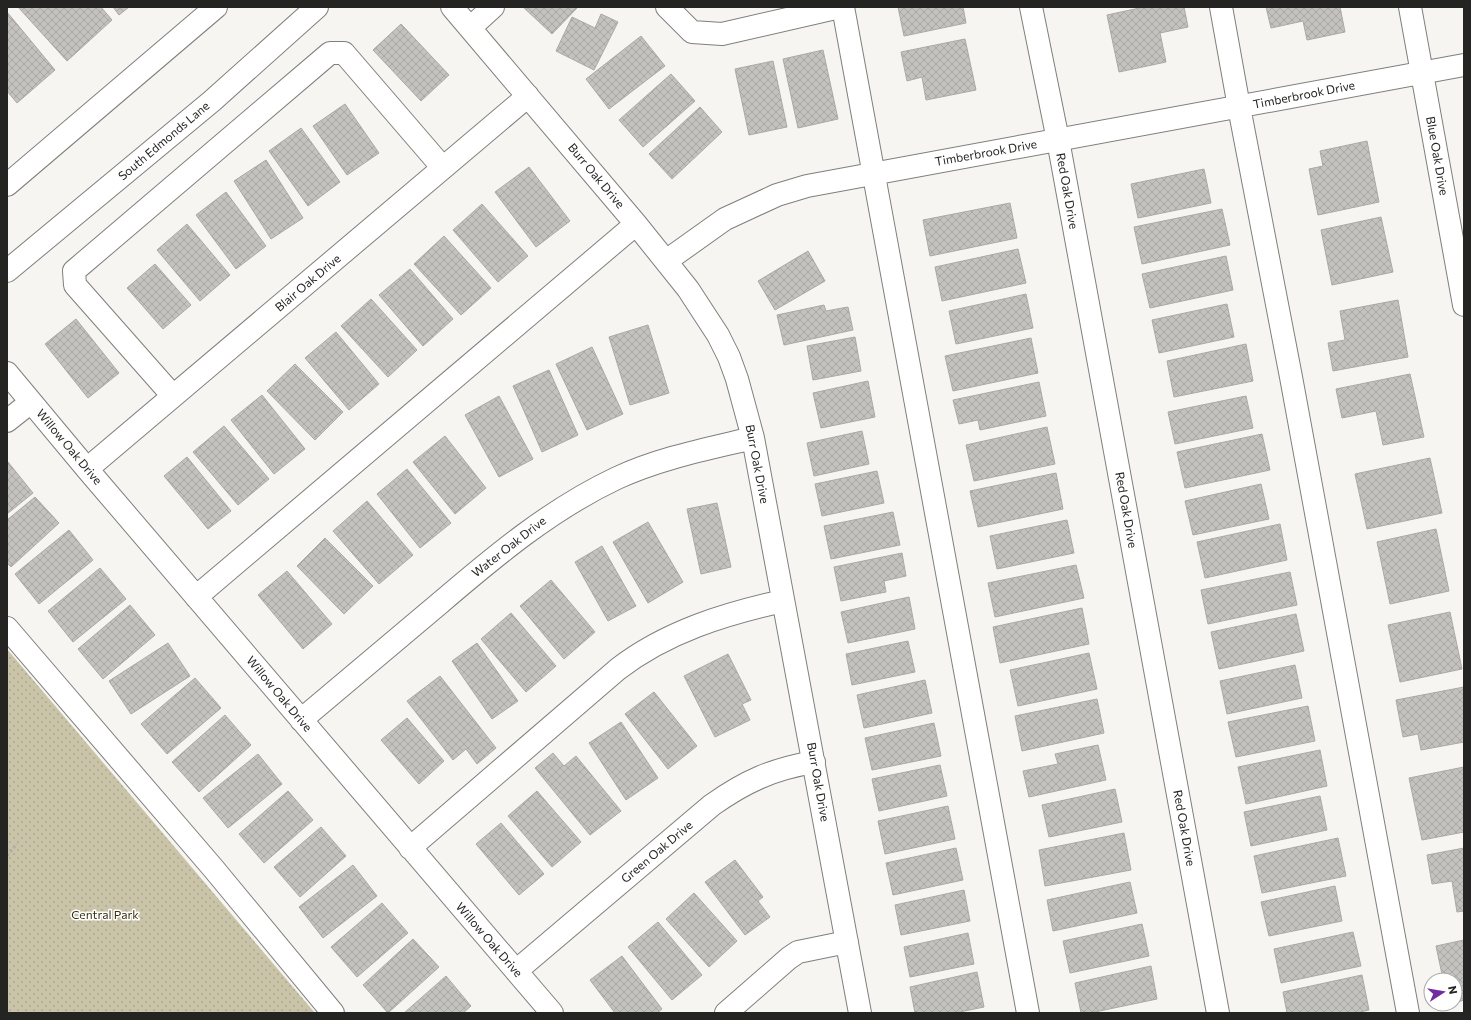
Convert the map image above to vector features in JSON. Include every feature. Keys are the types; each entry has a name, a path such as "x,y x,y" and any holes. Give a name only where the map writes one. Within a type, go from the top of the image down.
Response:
{"street":[{"path":"7,185 216,7"},
{"name":"South Edmonds Lane","path":"7,271 212,101 317,7"},
{"name":"Burr Oak Drive","path":"452,7 666,261 704,312 718,335 738,379 753,438 860,1013"},
{"path":"470,28 493,7"},
{"path":"667,7 692,32 722,34 840,7"},
{"path":"843,7 1028,1013"},
{"name":"Red Oak Drive","path":"1031,7 1058,140 1218,1013"},
{"path":"1221,7 1291,377 1408,1013"},
{"name":"Blue Oak Drive","path":"1410,7 1464,305"},
{"path":"173,396 75,285 74,271 330,53 344,53 443,168"},
{"name":"Timberbrook Drive","path":"666,261 725,220 777,195 807,186 1464,65"},
{"name":"Blair Oak Drive","path":"87,469 528,96"},
{"path":"196,596 636,224"},
{"name":"Willow Oak Drive","path":"7,373 87,469 552,1013"},
{"path":"7,421 31,402"},
{"name":"Water Oak Drive","path":"301,720 490,560 568,504 617,478 646,466 675,457 753,438"},
{"path":"410,848 618,669 636,656 673,636 719,618 748,609 783,601"},
{"path":"7,628 218,874 333,1013"},
{"name":"Green Oak Drive","path":"516,970 718,800 745,784 765,775 789,766 814,762"},
{"path":"726,1013 789,958 798,952 847,942"}],"path":[{"path":"7,856 17,844"}],"green space":[{"name":"Central Park","path":"7,649 315,1013 7,1013"}],"building":[{"path":"18,7 101,7 112,20 67,61"},
{"path":"113,7 129,7 119,15"},
{"path":"523,7 578,7 552,34"},
{"path":"898,7 963,7 966,23 904,36"},
{"path":"1144,7 1184,7 1188,27 1160,33 1166,62 1119,72 1107,15"},
{"path":"1266,7 1340,7 1345,32 1307,40 1303,21 1271,28"},
{"path":"7,12 55,70 17,103 7,91"},
{"path":"601,14 618,22 594,70 556,51 572,17 595,28"},
{"path":"401,24 449,75 421,101 373,50"},
{"path":"641,36 665,66 609,109 586,79"},
{"path":"965,39 976,90 926,100 922,77 907,81 901,52"},
{"path":"823,50 838,119 798,128 783,59"},
{"path":"773,61 787,127 749,135 735,69"},
{"path":"671,74 695,101 643,147 619,120"},
{"path":"345,104 379,153 347,175 313,126"},
{"path":"700,107 722,132 672,179 649,154"},
{"path":"301,128 340,182 308,206 269,151"},
{"path":"1367,141 1379,202 1318,215 1309,169 1323,166 1320,151"},
{"path":"266,160 303,218 271,239 234,181"},
{"path":"529,167 570,221 536,247 495,192"},
{"path":"1204,169 1211,203 1138,218 1131,184"},
{"path":"226,192 266,246 236,269 196,215"},
{"path":"1010,203 1017,238 930,256 923,220"},
{"path":"482,204 528,256 498,282 453,230"},
{"path":"1222,209 1230,245 1142,264 1134,227"},
{"path":"1381,217 1393,272 1332,285 1321,230"},
{"path":"187,224 230,275 200,301 157,250"},
{"path":"444,236 491,288 461,315 414,264"},
{"path":"1018,249 1026,283 942,301 935,267"},
{"path":"808,251 825,281 775,310 758,281"},
{"path":"1226,256 1233,290 1150,308 1142,274"},
{"path":"155,264 191,305 163,329 127,288"},
{"path":"410,269 453,319 423,346 379,295"},
{"path":"1026,294 1033,328 956,344 949,311"},
{"path":"371,299 417,350 388,377 341,326"},
{"path":"1398,300 1408,357 1333,371 1328,343 1345,340 1340,311"},
{"path":"1227,304 1234,337 1159,353 1152,320"},
{"path":"824,305 826,311 848,307 853,330 784,345 777,315"},
{"path":"76,319 119,373 88,398 45,344"},
{"path":"648,325 669,393 630,405 609,337"},
{"path":"336,332 379,384 349,410 305,358"},
{"path":"855,337 861,371 813,380 807,346"},
{"path":"1031,338 1038,373 953,391 945,356"},
{"path":"1246,344 1253,381 1174,397 1167,361"},
{"path":"592,347 623,414 587,430 556,364"},
{"path":"295,364 343,412 315,440 267,391"},
{"path":"549,370 578,435 542,452 513,386"},
{"path":"1410,374 1424,437 1383,445 1376,411 1342,418 1336,389"},
{"path":"868,381 875,417 821,428 813,393"},
{"path":"1039,382 1046,416 980,430 978,420 959,424 953,400"},
{"path":"262,395 305,449 274,474 231,420"},
{"path":"499,396 533,459 499,477 465,415"},
{"path":"1246,396 1253,428 1175,444 1168,412"},
{"path":"224,426 269,479 238,505 193,452"},
{"path":"1047,427 1055,464 974,481 966,445"},
{"path":"862,431 869,464 814,476 807,443"},
{"path":"1262,434 1270,470 1185,488 1177,452"},
{"path":"445,436 486,488 455,514 413,462"},
{"path":"187,457 231,511 208,529 164,476"},
{"path":"1430,458 1442,513 1367,529 1355,474"},
{"path":"8,462 33,493 7,514 7,463"},
{"path":"407,469 451,523 420,548 377,494"},
{"path":"877,471 884,503 822,516 815,484"},
{"path":"1056,473 1063,509 978,527 970,491"},
{"path":"1261,484 1269,519 1193,535 1185,501"},
{"path":"35,497 59,523 11,567 7,563 7,520"},
{"path":"367,501 413,555 379,584 333,531"},
{"path":"717,503 731,567 701,574 687,509"},
{"path":"893,512 900,545 831,559 824,526"},
{"path":"1067,520 1074,553 997,569 990,536"},
{"path":"648,522 683,582 648,603 613,542"},
{"path":"1280,524 1287,560 1205,578 1197,542"},
{"path":"1436,529 1449,591 1390,604 1377,542"},
{"path":"69,530 93,560 39,604 15,574"},
{"path":"325,538 373,586 344,614 297,566"},
{"path":"602,546 636,606 608,621 575,562"},
{"path":"902,553 906,576 884,581 886,592 841,601 834,567"},
{"path":"1076,565 1084,598 995,617 988,583"},
{"path":"100,568 126,599 73,642 48,611"},
{"path":"287,571 332,624 303,649 258,595"},
{"path":"1290,572 1297,605 1208,624 1201,590"},
{"path":"551,580 595,632 564,659 520,606"},
{"path":"909,597 915,629 848,643 841,612"},
{"path":"130,605 155,635 103,679 78,649"},
{"path":"1082,608 1089,644 1000,663 993,627"},
{"path":"1450,612 1462,669 1400,682 1388,625"},
{"path":"511,613 556,666 526,692 481,639"},
{"path":"1296,614 1304,651 1219,669 1211,632"},
{"path":"908,641 915,672 852,685 846,654"},
{"path":"168,643 190,676 131,714 109,681"},
{"path":"477,643 518,701 492,719 452,661"},
{"path":"1089,653 1097,689 1018,706 1010,670"},
{"path":"728,654 751,700 742,704 750,720 715,737 684,676"},
{"path":"1295,665 1302,698 1227,714 1220,681"},
{"path":"440,676 496,748 477,764 466,749 453,760 407,701"},
{"path":"195,678 221,708 167,754 141,724"},
{"path":"925,680 932,713 864,728 857,695"},
{"path":"1464,687 1464,742 1421,750 1418,734 1403,737 1396,700"},
{"path":"654,692 697,746 668,769 625,714"},
{"path":"1097,699 1104,733 1022,751 1015,716"},
{"path":"1308,706 1315,741 1236,757 1228,722"},
{"path":"225,715 251,745 199,792 172,762"},
{"path":"407,718 444,761 419,784 381,740"},
{"path":"621,722 658,778 626,800 589,743"},
{"path":"934,723 941,756 872,770 865,738"},
{"path":"1098,745 1106,780 1029,797 1023,771 1058,764 1055,754"},
{"path":"1320,750 1327,786 1246,804 1238,767"},
{"path":"553,753 564,766 576,756 621,811 590,835 535,768"},
{"path":"258,754 282,784 228,828 203,798"},
{"path":"940,765 947,796 879,811 872,779"},
{"path":"1464,767 1464,832 1422,840 1409,778"},
{"path":"1115,789 1122,822 1049,837 1042,805"},
{"path":"288,791 313,820 264,863 239,834"},
{"path":"537,791 581,842 552,867 508,816"},
{"path":"1320,796 1327,830 1251,846 1244,812"},
{"path":"948,806 955,839 885,854 878,821"},
{"path":"501,823 544,874 519,895 476,844"},
{"path":"321,827 346,856 300,897 274,867"},
{"path":"1124,833 1131,870 1045,886 1039,850"},
{"path":"1338,838 1346,876 1262,893 1254,856"},
{"path":"956,848 963,880 893,895 886,863"},
{"path":"1464,848 1464,911 1457,912 1452,881 1432,884 1427,855"},
{"path":"735,860 763,897 758,901 770,917 745,935 705,882"},
{"path":"353,865 377,896 323,938 299,907"},
{"path":"1130,882 1137,913 1053,931 1047,900"},
{"path":"1335,886 1342,921 1269,936 1261,902"},
{"path":"964,890 970,921 901,935 895,905"},
{"path":"694,893 737,941 709,967 666,919"},
{"path":"382,903 408,933 357,977 331,947"},
{"path":"658,922 702,975 672,1000 628,947"},
{"path":"1142,924 1149,956 1070,973 1063,941"},
{"path":"1353,932 1361,966 1281,983 1274,949"},
{"path":"968,933 974,964 910,977 904,947"},
{"path":"413,939 439,967 388,1013 363,985"},
{"path":"1464,940 1464,1000 1463,972 1442,972 1436,946"},
{"path":"622,956 662,1009 657,1013 615,1013 590,980"},
{"path":"1151,966 1157,999 1090,1013 1081,1013 1075,983"},
{"path":"977,972 984,1007 955,1013 915,1013 910,987"},
{"path":"1362,975 1369,1010 1356,1013 1287,1013 1283,992"},
{"path":"446,976 471,1006 463,1013 404,1013"}]}
